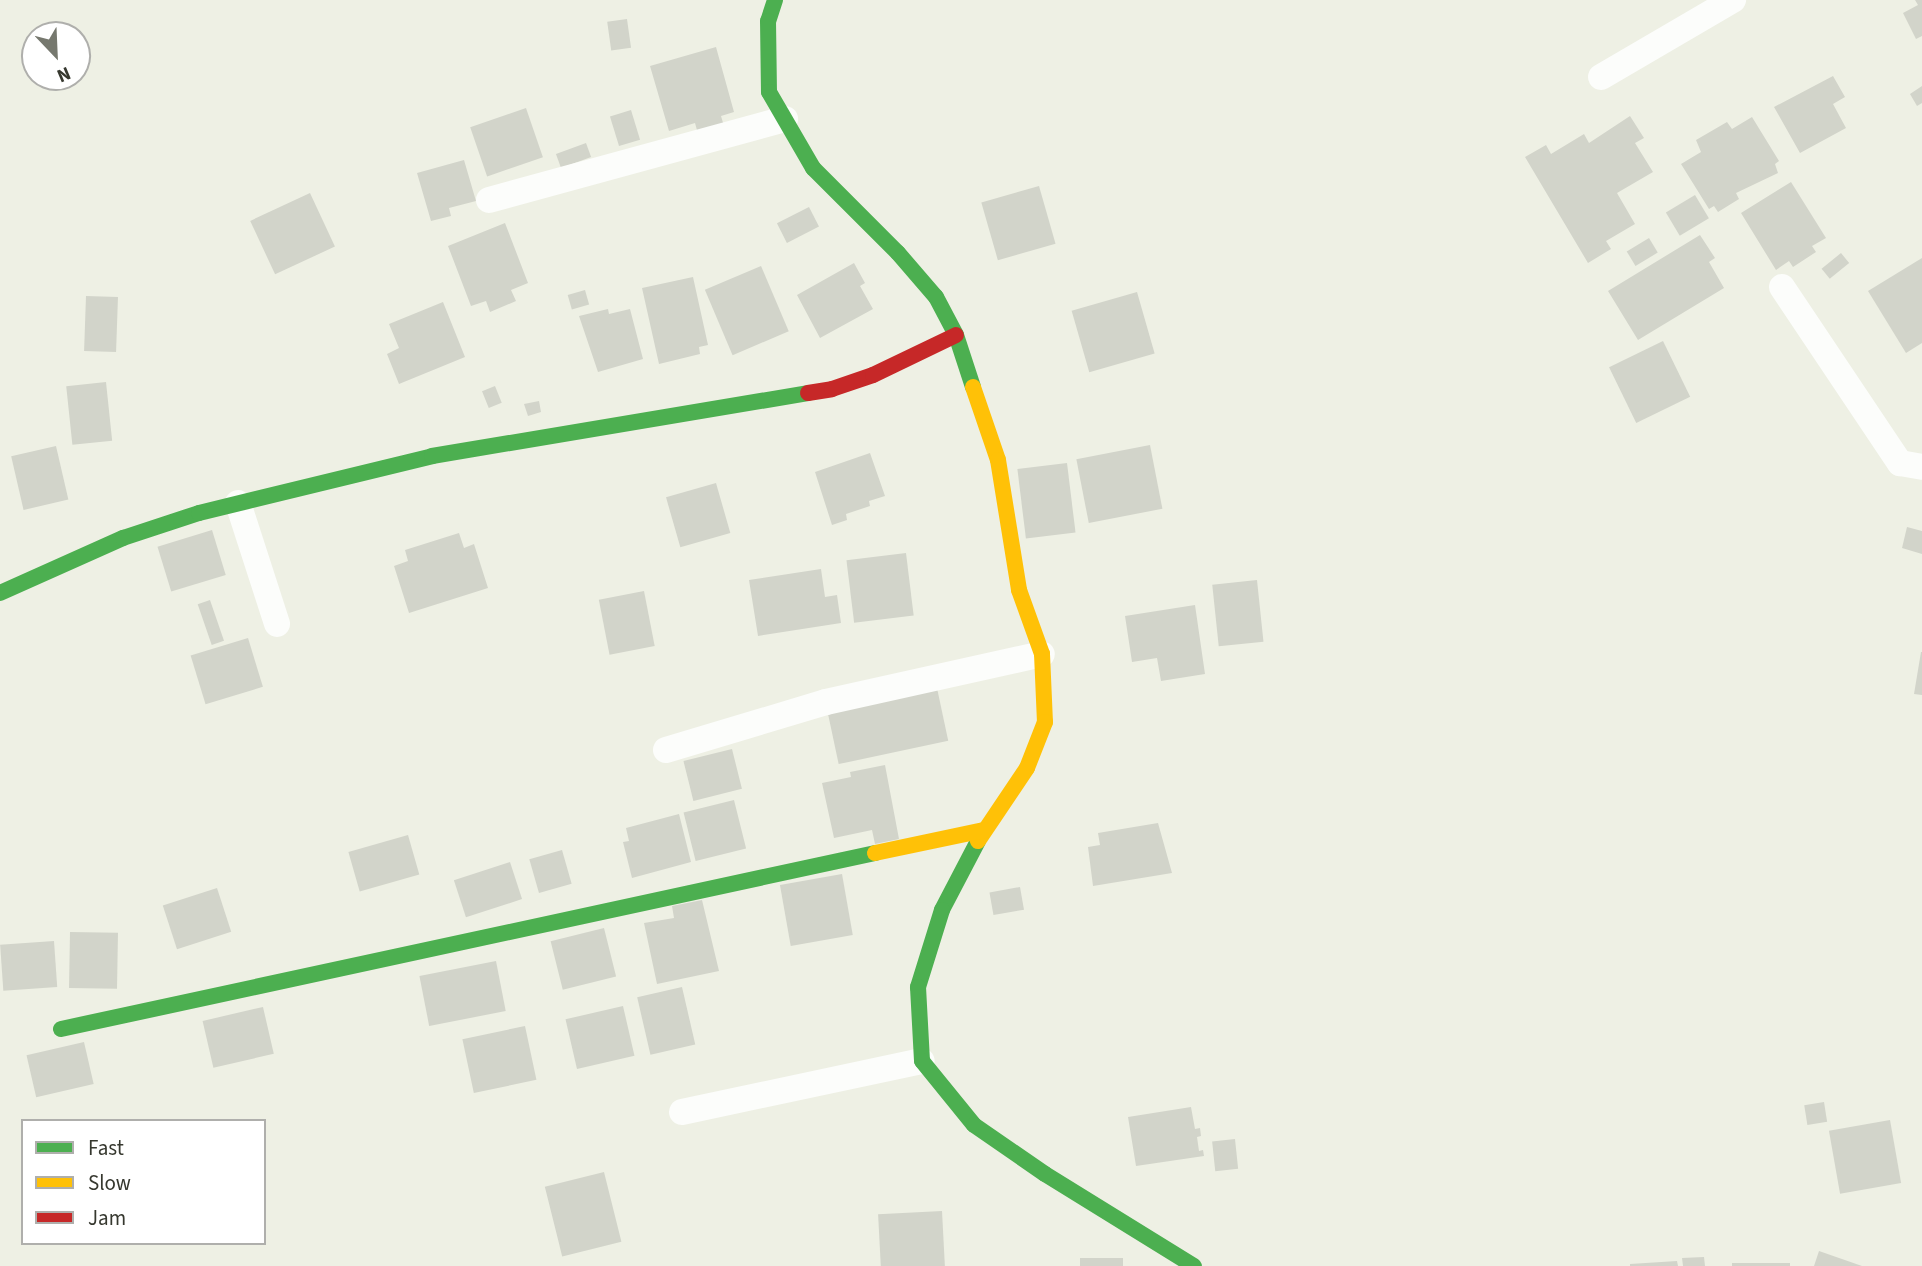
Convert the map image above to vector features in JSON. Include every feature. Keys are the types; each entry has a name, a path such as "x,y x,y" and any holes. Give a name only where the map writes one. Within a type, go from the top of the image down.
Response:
{"street":[{"path":"775,0 768,21 769,92 813,168 936,297 956,335 998,460 1020,590 1042,654 1045,722 1027,768 984,830 942,909 918,987 922,1061 974,1125 1045,1174 1194,1266"},
{"path":"1601,77 1733,0"},
{"path":"489,200 785,119"},
{"path":"1782,287 1900,463 1922,467"},
{"path":"0,593 123,538 239,503 432,456 832,389 873,375 956,335"},
{"path":"239,503 277,624"},
{"path":"666,750 825,702 1042,654"},
{"path":"61,1030 984,830"},
{"path":"682,1112 922,1061"}],"building":[{"path":"1915,0 1922,0 1922,36 1916,39 1903,13 1918,5"},
{"path":"627,19 631,48 611,51 607,22"},
{"path":"716,47 734,112 721,116 724,126 698,134 695,123 669,131 650,66"},
{"path":"1833,76 1845,97 1833,104 1846,128 1800,153 1774,107"},
{"path":"1922,86 1922,103 1917,106 1910,94"},
{"path":"526,108 543,157 487,176 470,127"},
{"path":"631,110 640,140 619,146 610,116"},
{"path":"1630,116 1644,138 1635,143 1653,172 1617,193 1635,224 1606,241 1611,249 1588,263 1525,157 1546,145 1551,154 1584,134 1589,143"},
{"path":"1752,117 1779,161 1775,164 1778,173 1736,193 1739,199 1718,212 1714,206 1709,209 1681,164 1701,152 1696,140 1727,122 1732,129"},
{"path":"586,143 591,157 561,168 556,154"},
{"path":"464,160 476,201 449,208 451,216 431,221 417,173"},
{"path":"1791,182 1826,238 1812,246 1816,252 1793,267 1789,261 1776,270 1741,213"},
{"path":"1039,186 1056,244 998,260 981,203"},
{"path":"310,193 335,246 275,274 250,221"},
{"path":"1695,195 1709,218 1680,236 1666,213"},
{"path":"809,207 819,227 787,243 777,223"},
{"path":"505,223 528,283 511,290 516,301 490,312 486,301 471,306 448,246"},
{"path":"1700,235 1715,258 1709,262 1724,288 1638,340 1608,291"},
{"path":"1649,238 1658,253 1635,266 1627,251"},
{"path":"1841,253 1849,263 1830,279 1822,269"},
{"path":"1922,258 1922,343 1906,353 1868,291"},
{"path":"854,263 865,283 860,286 873,309 820,338 797,295"},
{"path":"761,266 789,331 733,355 705,290"},
{"path":"693,277 708,345 699,347 700,354 659,364 642,288"},
{"path":"585,290 589,304 572,309 568,295"},
{"path":"1137,292 1155,354 1089,372 1072,311"},
{"path":"86,296 118,297 116,352 84,351"},
{"path":"443,302 465,357 399,384 387,354 399,348 389,324"},
{"path":"608,309 609,314 630,309 643,359 598,372 579,316"},
{"path":"1663,341 1690,397 1636,423 1609,367"},
{"path":"106,382 112,441 72,445 66,386"},
{"path":"495,386 502,403 489,408 482,391"},
{"path":"539,401 541,412 528,416 524,404"},
{"path":"1150,445 1162,509 1089,523 1076,459"},
{"path":"56,446 68,500 24,510 11,456"},
{"path":"870,453 885,496 869,501 870,506 846,514 847,520 832,525 815,472"},
{"path":"1067,463 1076,532 1026,539 1017,469"},
{"path":"716,483 730,533 680,547 666,497"},
{"path":"1907,527 1922,531 1922,554 1902,548"},
{"path":"212,530 226,575 171,592 157,547"},
{"path":"459,533 464,548 474,544 488,588 409,613 394,566 408,561 405,550"},
{"path":"906,553 914,616 854,623 846,560"},
{"path":"821,569 825,597 837,595 841,623 758,636 749,580"},
{"path":"1257,580 1263,642 1219,646 1212,585"},
{"path":"644,591 655,646 610,655 599,600"},
{"path":"210,600 224,641 212,645 198,604"},
{"path":"1195,605 1205,674 1161,681 1157,658 1132,662 1125,616"},
{"path":"248,638 263,687 206,704 191,656"},
{"path":"1922,652 1922,695 1914,694"},
{"path":"937,688 948,741 839,764 827,711"},
{"path":"732,749 742,789 693,801 683,761"},
{"path":"885,765 899,839 875,844 872,830 834,838 822,783 851,777 850,772"},
{"path":"734,800 746,849 696,861 684,813"},
{"path":"679,814 691,862 632,878 623,842 629,841 626,828"},
{"path":"1158,823 1172,873 1093,886 1088,847 1100,845 1098,833"},
{"path":"408,835 419,874 360,892 348,852"},
{"path":"562,850 572,884 539,893 529,859"},
{"path":"510,862 522,899 466,917 454,880"},
{"path":"842,874 853,935 791,946 780,885"},
{"path":"1020,887 1024,910 993,915 989,892"},
{"path":"217,888 231,932 177,949 163,906"},
{"path":"702,900 719,971 657,984 644,923 674,918 672,906"},
{"path":"604,928 616,977 563,990 551,941"},
{"path":"70,932 118,933 117,989 69,988"},
{"path":"54,941 57,987 3,991 0,945"},
{"path":"496,961 506,1011 429,1026 419,976"},
{"path":"682,987 695,1044 650,1055 637,997"},
{"path":"623,1006 634,1056 577,1069 566,1019"},
{"path":"263,1007 274,1054 213,1068 203,1021"},
{"path":"525,1026 536,1080 474,1093 462,1039"},
{"path":"84,1042 94,1084 36,1097 27,1055"},
{"path":"1824,1102 1827,1122 1807,1125 1804,1105"},
{"path":"1191,1107 1195,1129 1200,1128 1201,1136 1197,1137 1199,1151 1203,1150 1204,1156 1136,1166 1128,1117"},
{"path":"1890,1120 1901,1183 1840,1194 1829,1131"},
{"path":"1235,1139 1238,1169 1215,1171 1212,1141"},
{"path":"604,1172 621,1242 562,1257 545,1187"},
{"path":"942,1211 945,1266 881,1266 878,1214"},
{"path":"1819,1251 1862,1266 1814,1266"},
{"path":"1704,1257 1705,1266 1683,1266 1682,1258"},
{"path":"1080,1258 1123,1258 1123,1266 1080,1266"},
{"path":"1677,1261 1678,1266 1630,1266 1630,1264"},
{"path":"1732,1263 1790,1263 1790,1266 1732,1266"}],"traffic: fast":[{"path":"775,0 768,21 769,92 813,168 898,253 936,297 956,335 973,387"},
{"path":"0,593 123,538 199,513 432,456 808,393"},
{"path":"978,841 942,910 918,987 922,1061 974,1125 1045,1174 1194,1266"},
{"path":"61,1029 875,853"}],"traffic: slow":[{"path":"973,387 998,460 1019,590 1042,654 1045,722 1027,768 978,841"},
{"path":"875,853 984,830"}],"traffic: jam":[{"path":"808,393 832,389 873,375 956,335"}]}
